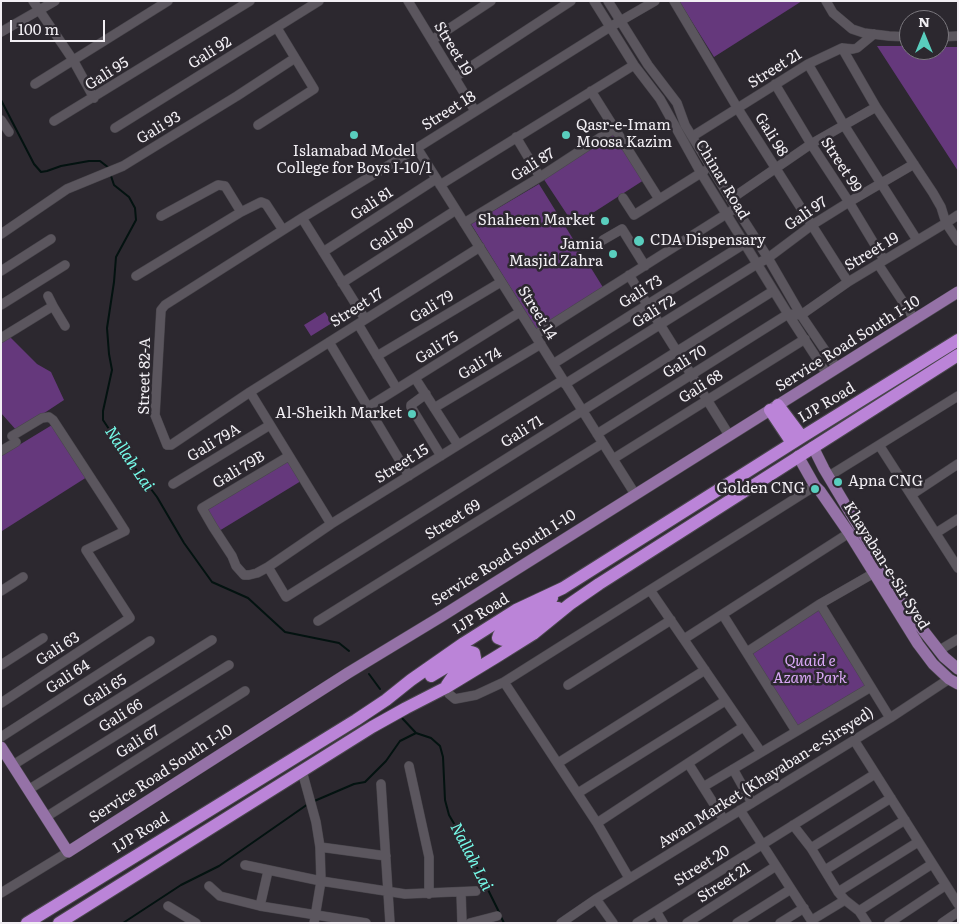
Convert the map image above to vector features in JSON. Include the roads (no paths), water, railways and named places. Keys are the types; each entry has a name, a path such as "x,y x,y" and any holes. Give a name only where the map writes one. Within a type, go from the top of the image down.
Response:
{"highway":[{"name":"IJP Road","path":"27,923 356,720 392,696 411,680 516,610 563,588 958,340"},
{"name":"IJP Road","path":"59,923 372,727 445,688 532,634 599,584 958,355"},
{"path":"774,407 797,440"},
{"path":"563,588 549,602 500,634 498,638 503,640 552,609 570,604"},
{"path":"411,680 430,677 471,652 474,653 475,658 458,669 445,688"}],"main road":[{"name":"Service Road South I-10","path":"68,852 348,673 958,292"},
{"name":"Khayaban-e-Sir Syed","path":"813,447 828,476 912,616 938,651 958,669"},
{"name":"Khayaban-e-Sir Syed","path":"798,456 815,485 849,532 918,644 933,664 954,682"},
{"path":"815,485 828,476"},
{"path":"815,485 828,476"},
{"path":"1,747 68,852"}],"street":[{"path":"33,1 72,60 94,98"},
{"path":"1,32 55,1"},
{"path":"35,84 168,1"},
{"name":"Gali 95","path":"54,121 250,1"},
{"name":"Gali 92","path":"115,128 319,1"},
{"name":"Street 19","path":"408,1 475,111"},
{"path":"432,40 491,1"},
{"path":"455,77 571,1"},
{"name":"Chinar Road","path":"594,1 634,64 660,100 701,173 804,339 832,371"},
{"name":"Chinar Road","path":"608,1 648,65 677,103 685,125 768,258 832,371"},
{"name":"Street 18","path":"162,307 302,218 655,1"},
{"name":"Gali 98","path":"674,1 738,109 848,282"},
{"path":"826,1 833,13 852,29 864,33 899,36"},
{"path":"258,125 314,89 277,28"},
{"name":"Street 21","path":"693,136 808,64 842,48 857,48 874,34"},
{"path":"842,48 876,107 924,178 941,207 946,223 958,241"},
{"name":"Gali 93","path":"1,234 67,189 123,166 295,58"},
{"name":"Gali 81","path":"323,252 438,182 516,138 634,64"},
{"path":"808,64 844,125 917,240"},
{"name":"Street 99","path":"775,84 849,202 915,320"},
{"path":"591,91 659,199"},
{"path":"731,199 811,144 876,107"},
{"path":"1,120 9,132"},
{"name":"Gali 87","path":"464,223 540,177 615,128"},
{"path":"516,138 540,177"},
{"name":"Street 14","path":"417,148 635,494"},
{"name":"Gali 97","path":"757,264 812,225 914,164"},
{"path":"623,198 634,215 711,167"},
{"path":"161,216 212,187 222,184 242,212"},
{"path":"136,276 258,203 264,202 284,230"},
{"path":"535,335 736,208"},
{"name":"Gali 80","path":"342,283 456,210"},
{"name":"Street 19","path":"801,315 848,282 958,215"},
{"path":"302,218 342,283 377,356 397,389"},
{"path":"603,240 622,229 645,266"},
{"path":"1,271 51,240"},
{"name":"Gali 73","path":"553,364 744,244"},
{"name":"Street 17","path":"250,392 480,247"},
{"name":"Gali 72","path":"564,382 757,264"},
{"path":"1,305 65,265"},
{"path":"629,276 729,435"},
{"name":"Gali 79","path":"377,356 502,282"},
{"name":"Gali 71","path":"268,567 286,597 773,290"},
{"path":"48,296 65,326"},
{"path":"1,338 53,306"},
{"name":"Street 82-A","path":"162,307 156,415 167,445 171,445 250,392"},
{"name":"Gali 75","path":"368,408 520,312"},
{"path":"788,314 801,315"},
{"name":"Gali 70","path":"597,434 788,314"},
{"name":"Gali 68","path":"613,459 804,339"},
{"path":"329,342 409,476"},
{"name":"Gali 74","path":"434,408 540,344"},
{"path":"415,378 458,445"},
{"name":"Street 15","path":"257,573 331,524 564,382"},
{"path":"250,392 331,524"},
{"path":"426,394 411,405 411,408 441,456"},
{"path":"828,476 958,396"},
{"name":"Gali 63","path":"1,451 42,418 49,417 53,420 124,531 86,550 130,618 1,703"},
{"name":"Gali 79A","path":"173,484 270,424"},
{"name":"Street 69","path":"318,621 603,443"},
{"path":"879,445 956,562"},
{"name":"Gali 79B","path":"257,573 244,575 241,572 202,508 289,456"},
{"path":"911,495 958,464"},
{"path":"445,688 452,698 456,699 476,695 504,682 815,485"},
{"path":"936,533 958,519"},
{"path":"684,639 849,532"},
{"path":"747,652 820,604 874,573"},
{"path":"1,591 23,577"},
{"path":"650,590 760,752"},
{"path":"820,604 890,718"},
{"path":"723,615 796,731"},
{"path":"568,685 671,620"},
{"path":"1,665 44,638"},
{"path":"938,651 958,639"},
{"name":"Gali 65","path":"13,765 212,640"},
{"name":"Gali 64","path":"1,737 150,641"},
{"name":"Gali 66","path":"28,790 229,664"},
{"path":"558,763 705,670"},
{"path":"504,682 578,793 629,878"},
{"name":"Awan Market (Khayaban-e-Sirsyed)","path":"561,923 629,878 854,740 954,682"},
{"path":"703,787 871,687"},
{"name":"Gali 67","path":"46,817 245,691"},
{"path":"578,793 725,701"},
{"path":"597,823 743,727"},
{"path":"854,740 958,904"},
{"path":"688,763 724,820"},
{"path":"409,766 429,857 429,894"},
{"path":"733,769 752,803"},
{"path":"302,771 313,807 320,847 321,881 315,919"},
{"name":"Street 20","path":"637,923 875,774"},
{"path":"381,784 390,923"},
{"path":"811,848 890,798"},
{"path":"740,810 813,922 845,900"},
{"path":"825,870 905,820"},
{"path":"793,826 811,848 838,892 859,911 867,923"},
{"path":"838,892 918,842"},
{"path":"320,847 386,856"},
{"path":"1,893 68,852"},
{"path":"859,911 932,864"},
{"path":"245,865 321,881 405,894 476,892"},
{"name":"Street 21","path":"687,923 776,866"},
{"path":"260,906 268,871"},
{"path":"889,923 946,885"},
{"path":"209,886 211,890 220,896 315,919 366,923"},
{"path":"737,923 791,889"},
{"path":"461,892 462,923"},
{"path":"596,899 613,923"},
{"path":"168,906 196,923"},
{"path":"780,923 804,908"},
{"path":"656,911 663,923"},
{"path":"942,923 958,912"},
{"path":"470,923 497,916"}],"waterway":[{"name":"Nallah Lai","path":"1,100 34,164 41,172 89,161 100,161 109,168"},
{"name":"Nallah Lai","path":"111,176 114,185 129,197 135,208 136,220 116,257 107,328 112,370 103,411 103,420 157,497 184,543 212,582 248,598 285,632 339,643 349,651"},
{"name":"Nallah Lai","path":"369,674 380,689"},
{"name":"Nallah Lai","path":"402,718 416,733 431,738 440,746 443,757 445,800 449,815 499,912"},
{"path":"312,802 354,784 365,782 386,761 400,741 416,733"},
{"path":"123,923 181,885 219,866 308,804"},
{"name":"Nallah Lai","path":"501,917 504,923"}],"place":[{"name":"Islamabad Model College for Boys I-10/1","path":"354,135"},
{"name":"Qasr-e-Imam Moosa Kazim","path":"566,135"},
{"name":"Shaheen Market","path":"605,221"},
{"name":"CDA Dispensary","path":"639,241"},
{"name":"Jamia Masjid Zahra","path":"613,254"},
{"name":"Al-Sheikh Market","path":"412,414"},
{"name":"Apna CNG","path":"838,482"},
{"name":"Golden CNG","path":"815,489"}],"park label":[{"name":"Quaid e Azam Park","path":"810,670"}]}
